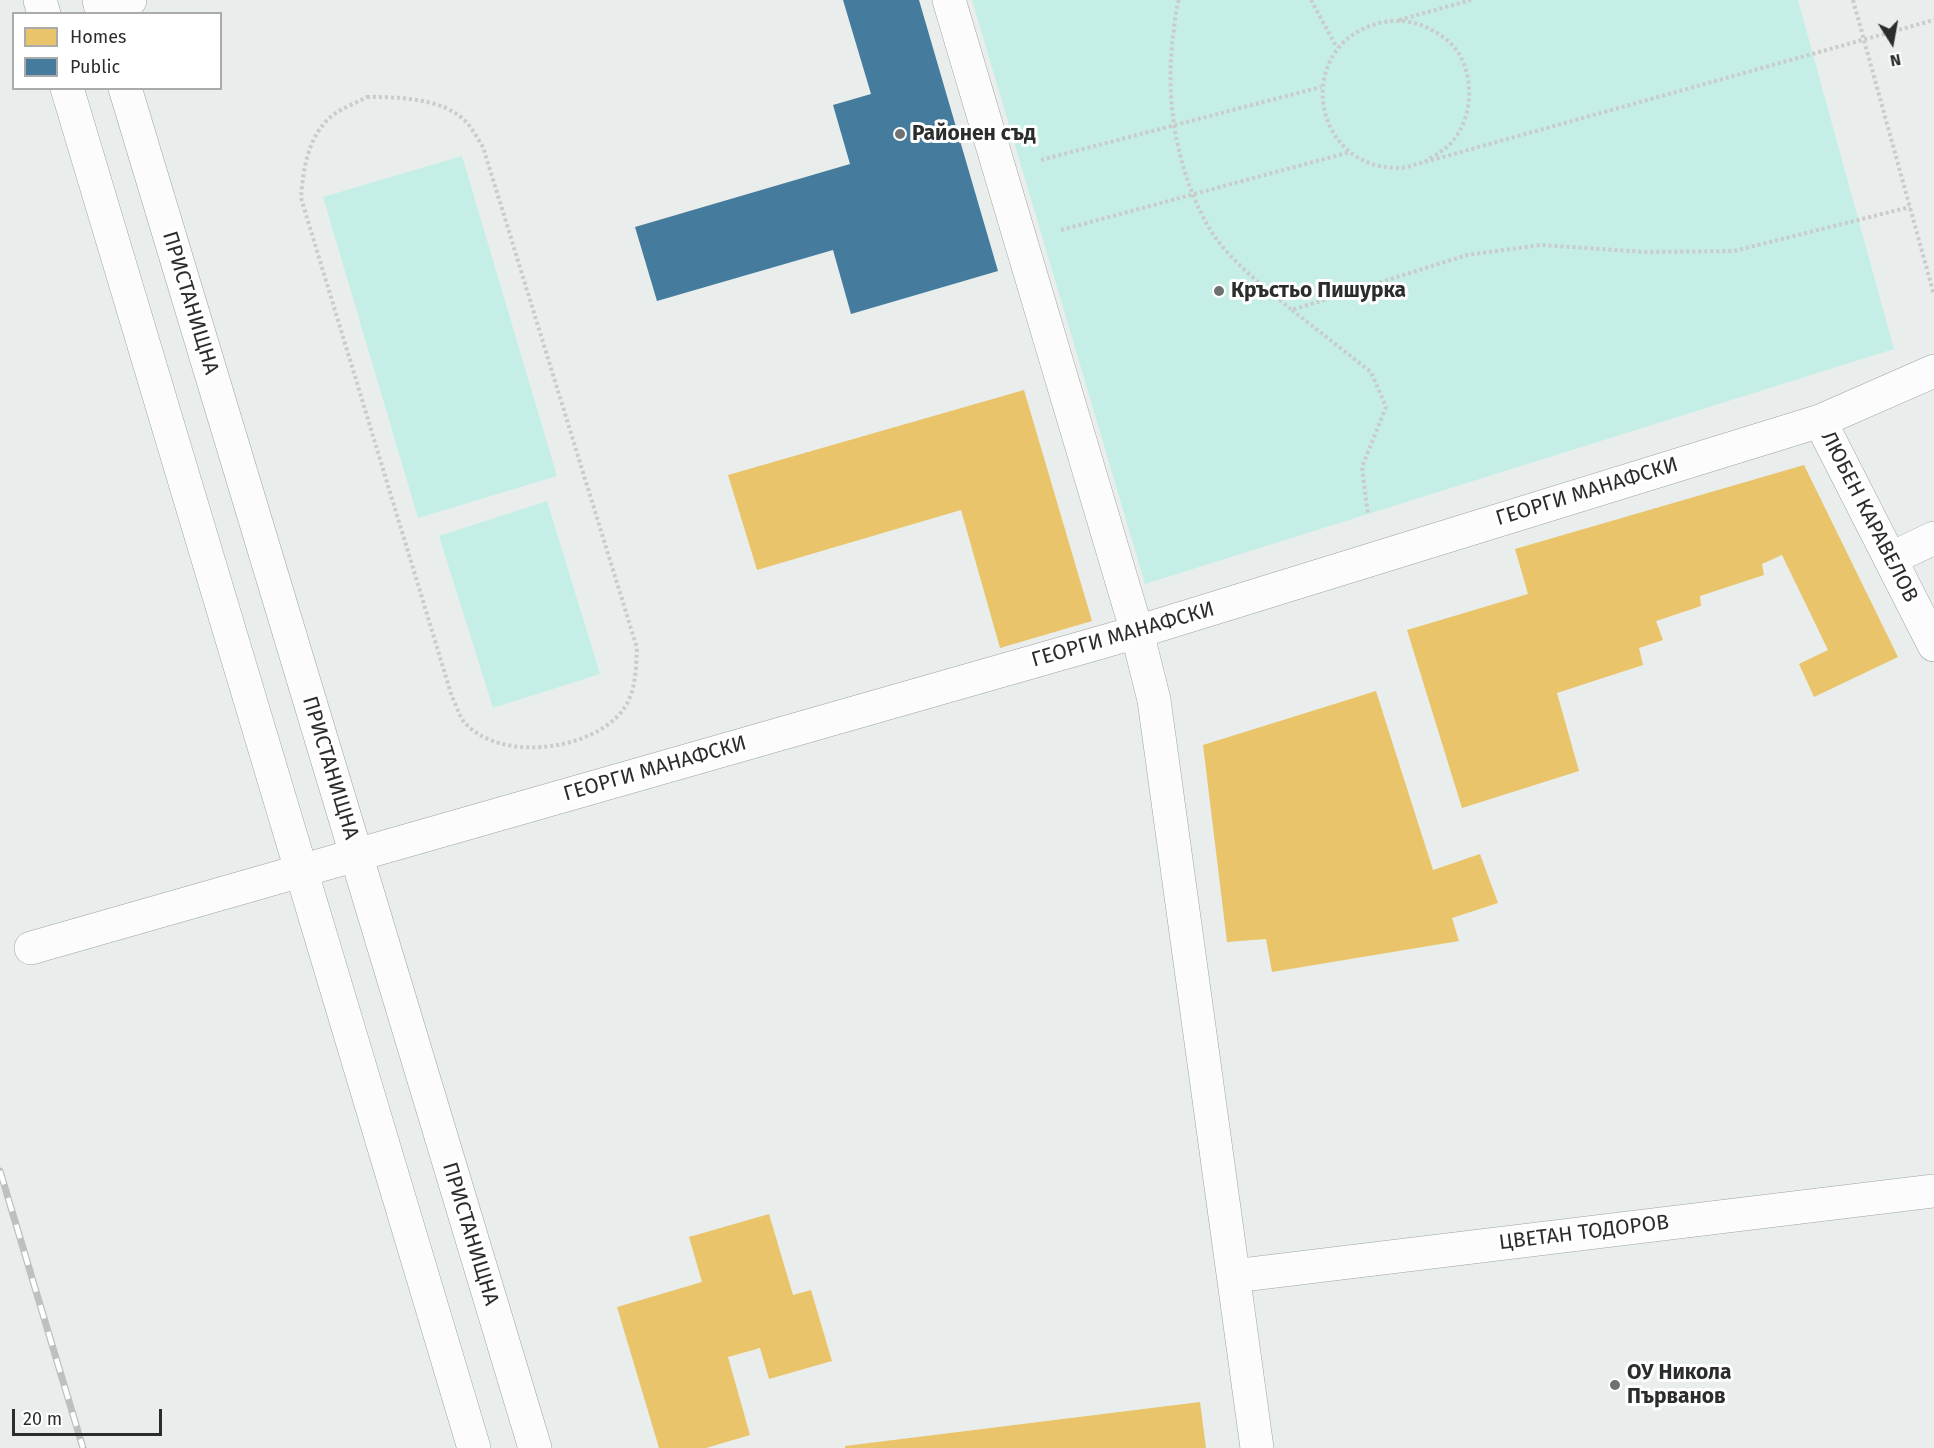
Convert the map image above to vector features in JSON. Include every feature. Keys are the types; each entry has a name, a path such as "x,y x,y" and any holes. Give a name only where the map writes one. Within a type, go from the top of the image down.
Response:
{"street":[{"path":"949,0 1137,632 1154,700 1257,1448"},
{"path":"68,90 474,1448"},
{"name":"ПРИСТАНИЩНА","path":"126,90 535,1448"},
{"name":"ГЕОРГИ МАНАФСКИ","path":"31,948 1137,632 1820,421 1934,371"},
{"name":"ЛЮБЕН КАРАВЕЛОВ","path":"1820,421 1934,645"},
{"path":"1890,559 1934,538"},
{"name":"ЦВЕТАН ТОДОРОВ","path":"1234,1276 1934,1191"}],"path":[{"path":"1179,0 1170,58 1172,126 1182,162 1209,226 1242,268 1371,372 1386,407 1362,467 1368,513 1378,557"},
{"path":"1311,0 1337,48"},
{"path":"1471,0 1398,20 1364,26 1337,48 1327,66 1322,86 1323,112 1333,134 1350,152 1374,165 1400,168 1934,20"},
{"path":"1853,0 1934,296"},
{"path":"1398,20 1426,26 1449,42 1465,66 1470,94 1464,122 1449,146 1425,162"},
{"path":"1000,171 1322,86"},
{"path":"367,97 403,97 433,104 464,119 483,147 637,648 636,680 623,710 601,732 565,744 528,748 492,742 464,722 453,697 301,198 303,169 313,142 332,116 367,97"},
{"path":"1021,242 1350,152"},
{"path":"1292,310 1467,255 1541,245 1646,252 1734,251 1910,207"}],"green space":[{"path":"972,0 1798,0 1894,349 1145,584"},
{"path":"462,156 557,476 418,518 323,197"},
{"path":"547,501 600,674 493,708 439,536"}],"building: Homes":[{"path":"1024,390 1092,621 1000,648 961,510 757,570 728,475"},
{"path":"1804,465 1898,657 1814,697 1799,664 1828,650 1782,555 1762,564 1764,575 1700,596 1701,606 1656,621 1663,640 1639,648 1643,665 1557,693 1579,771 1462,808 1407,630 1528,594 1515,549"},
{"path":"1376,691 1433,870 1480,854 1498,903 1452,918 1459,941 1272,972 1266,939 1227,942 1203,745"},
{"path":"769,1214 793,1295 811,1290 832,1361 769,1379 760,1348 728,1357 750,1435 706,1448 659,1448 617,1307 702,1282 689,1237"},
{"path":"1200,1402 1206,1448 845,1448 845,1446"}],"building: Public":[{"name":"Районен съд","path":"843,0 919,0 998,271 851,314 833,250 657,301 635,227 850,164 833,105 871,94"}],"railway":[{"path":"0,1171 83,1448"}],"place":[{"name":"Районен съд","path":"900,134"},
{"name":"Кръстьо Пишурка","path":"1219,291"},
{"name":"ОУ Никола Първанов","path":"1615,1385"}]}
